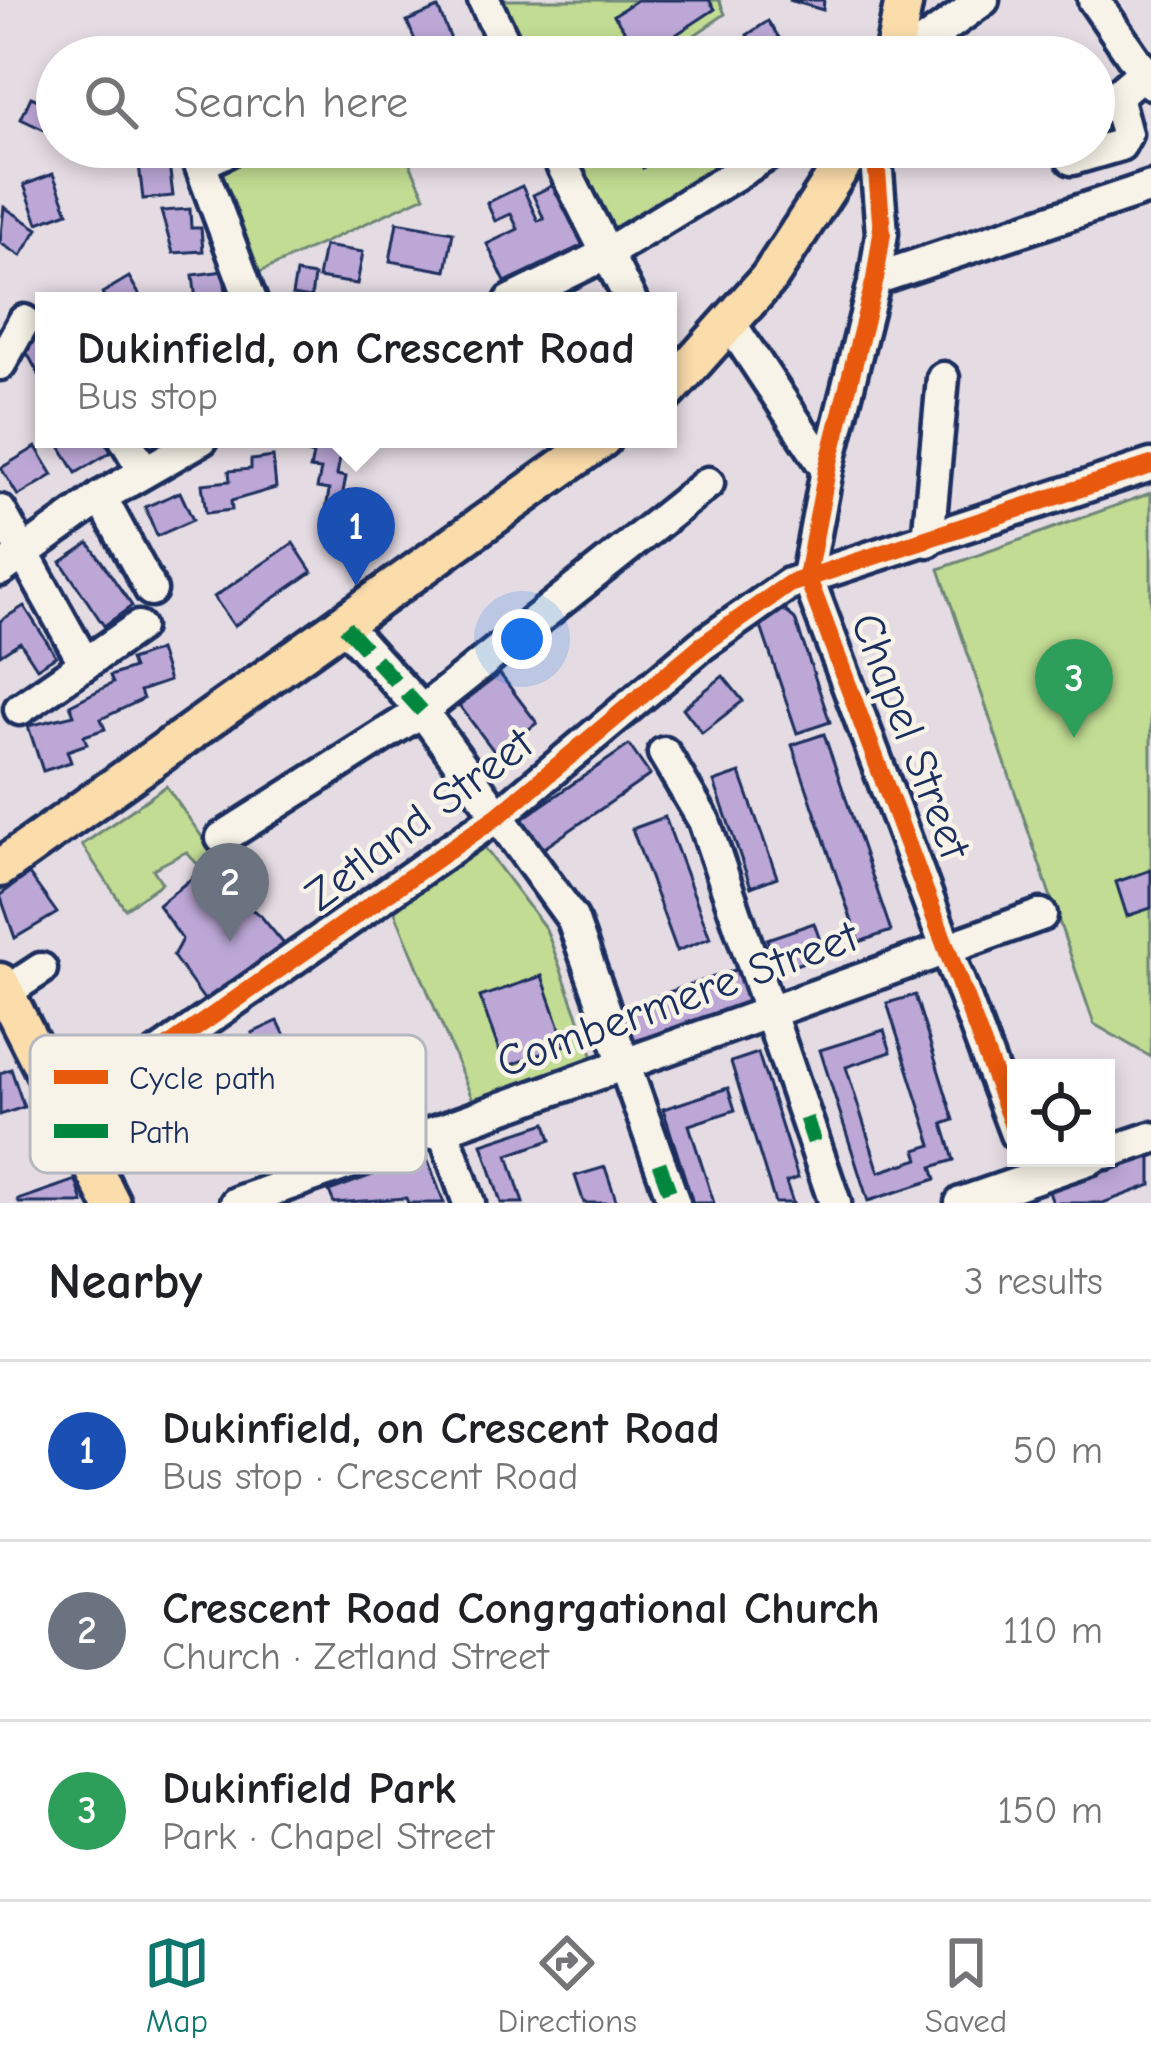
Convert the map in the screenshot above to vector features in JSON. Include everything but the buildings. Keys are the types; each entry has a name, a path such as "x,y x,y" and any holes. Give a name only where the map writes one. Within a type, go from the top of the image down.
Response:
{"main road":[{"path":"897,36 904,0"},
{"path":"677,373 769,278 840,168"},
{"path":"0,868 590,448"},
{"path":"3,987 30,1038"},
{"path":"97,1173 111,1203"}],"street":[{"path":"484,0 501,36"},
{"path":"933,36 983,0"},
{"path":"1094,0 1148,77 1115,97"},
{"path":"1115,121 1126,134 1115,146"},
{"path":"201,168 247,292"},
{"path":"563,168 627,292"},
{"path":"529,292 604,255 746,168"},
{"name":"Chapel Street","path":"877,168 882,233 875,279 827,470 807,576 1007,1109"},
{"path":"875,279 1151,187"},
{"path":"0,364 24,321"},
{"path":"730,323 827,470"},
{"path":"928,541 943,378"},
{"path":"130,448 144,471"},
{"path":"10,562 101,497 186,448"},
{"name":"Zetland Street","path":"185,1035 499,815 702,645 807,576 928,541 1151,465"},
{"path":"222,838 422,711 708,483"},
{"path":"101,497 152,590"},
{"path":"0,511 10,562 85,664"},
{"path":"345,626 422,711 572,918 673,1200"},
{"path":"20,709 137,627"},
{"path":"664,753 704,821 835,1203"},
{"name":"Combermere Street","path":"469,1203 438,1131 1041,915"},
{"path":"3,987 40,969"},
{"path":"1115,1150 1151,1138"},
{"path":"961,1203 1067,1167"},
{"path":"236,1203 320,1173"}],"green space":[{"path":"493,0 719,0 725,14 693,36 510,36"},
{"path":"216,168 412,168 425,196 258,273"},
{"path":"572,168 715,168 604,238"},
{"path":"1151,493 1151,1057 1094,1024 939,569"},
{"path":"166,786 222,865 205,872 186,852 153,869 162,883 125,909 82,845"},
{"path":"478,839 546,929 594,1060 475,1105 394,910"}],"marked path":[{"path":"345,626 422,711"},
{"path":"806,1118 814,1142"},
{"path":"659,1163 671,1196"}],"cycle path":[{"path":"877,168 882,233 875,279 827,470 807,576 1007,1110"},
{"path":"185,1035 499,815 702,645 789,584 1151,465"}],"place":[{"name":"Dukinfield, on Crescent Road","path":"356,586"},
{"name":"Dukinfield Park","path":"1074,738"},
{"name":"Crescent Road Congrgational Church","path":"230,942"}]}
